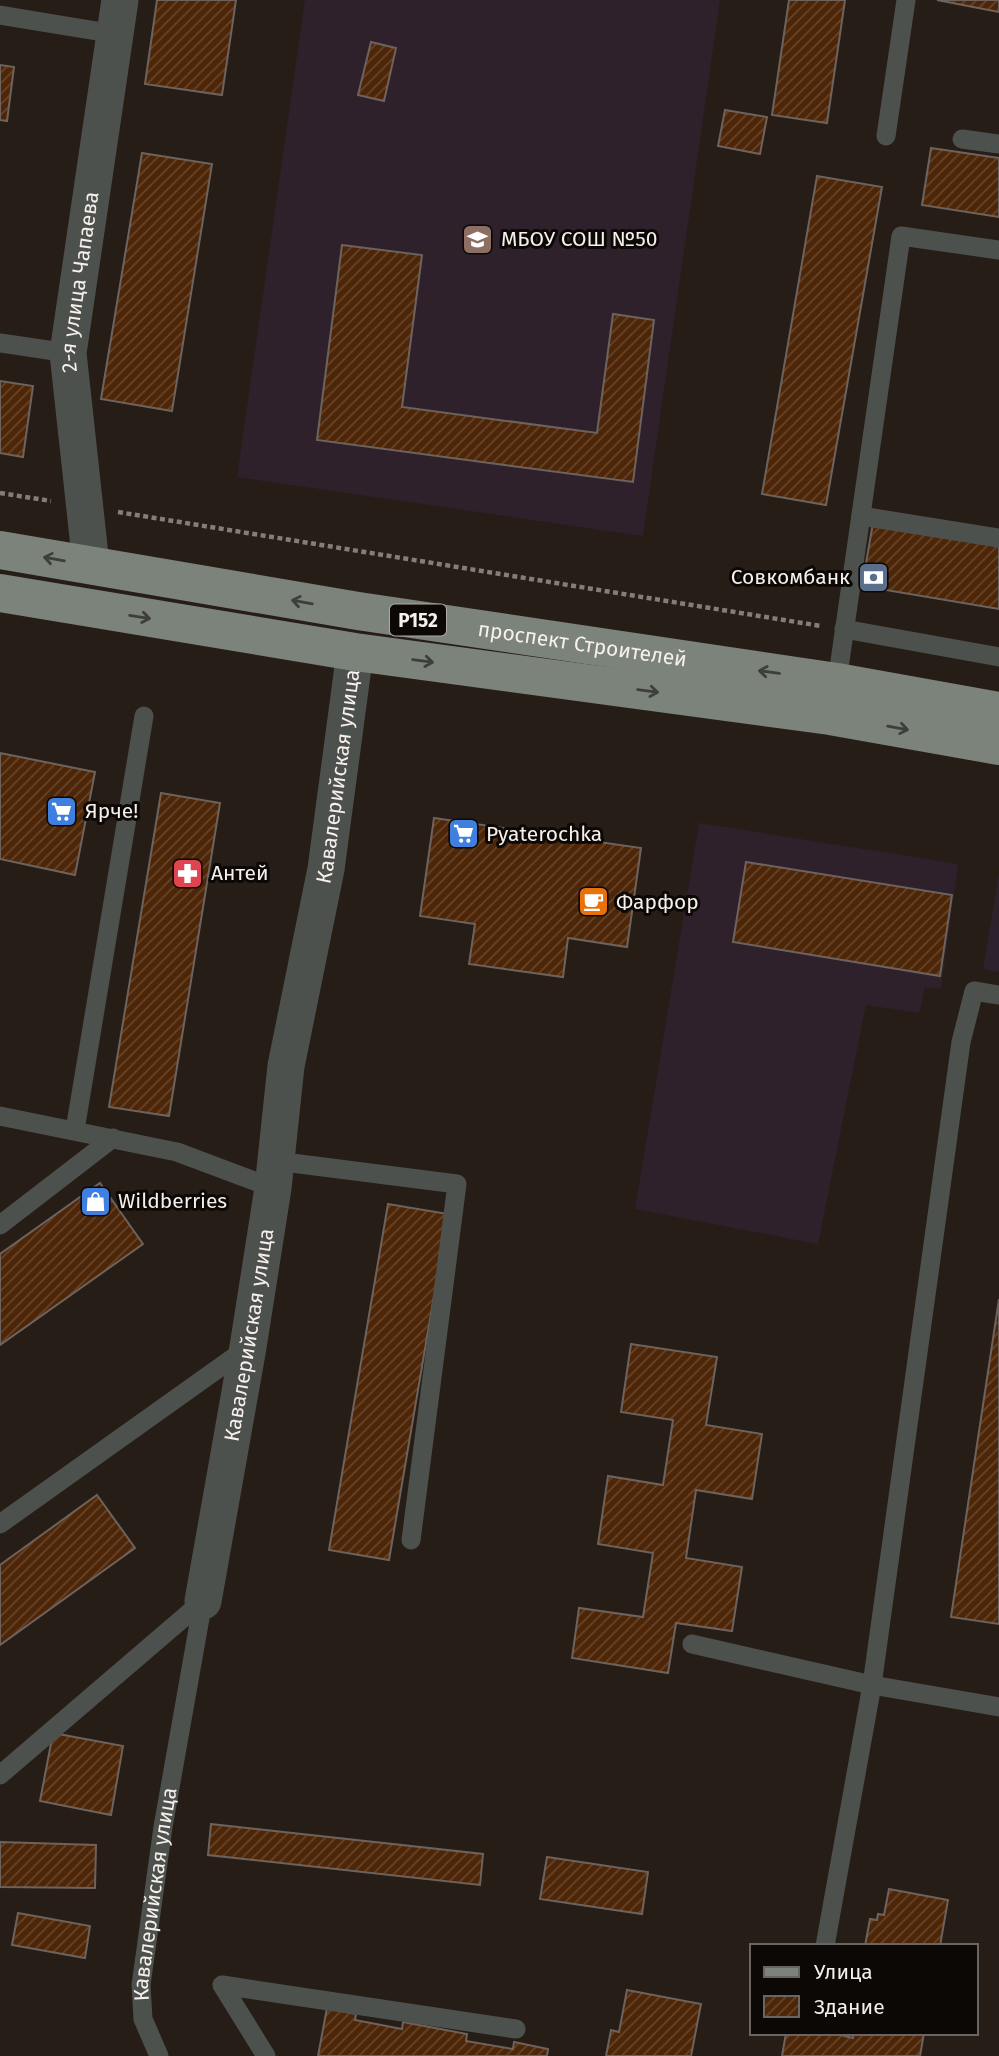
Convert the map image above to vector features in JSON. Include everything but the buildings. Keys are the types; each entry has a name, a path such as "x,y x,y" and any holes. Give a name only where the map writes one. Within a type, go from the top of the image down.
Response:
{"main road":[{"name":"проспект Строителей","path":"0,550 358,611 836,682 999,711"},
{"path":"84,608 91,565"},
{"name":"проспект Строителей","path":"0,593 355,652 830,716 999,746"},
{"name":"Кавалерийская улица","path":"355,652 358,611"}],"street":[{"name":"2-я улица Чапаева","path":"91,565 68,354 117,17"},
{"name":"Кавалерийская улица","path":"203,1601 248,1347 274,1174 286,1066 326,869 355,652"}],"lane":[{"path":"886,136 905,0"},
{"path":"0,15 117,17"},
{"path":"962,139 999,144"},
{"path":"836,682 901,236 999,250"},
{"path":"0,343 68,354"},
{"path":"860,516 999,538"},
{"path":"844,629 999,657"},
{"path":"75,1130 144,716"},
{"path":"825,1944 872,1685 961,1042 974,991 999,995"},
{"path":"0,1116 274,1174 457,1184 411,1540"},
{"path":"0,1225 113,1138"},
{"path":"0,1524 248,1347"},
{"path":"0,1775 203,1601"},
{"name":"Кавалерийская улица","path":"159,2056 144,2019 141,1985 163,1827 203,1601"},
{"path":"692,1644 872,1685 999,1707"},
{"path":"266,2056 222,1985 516,2029"}],"path":[{"path":"0,493 844,629"}],"shaded area":[{"name":"МБОУ СОШ №50","path":"305,0 720,0 643,536 237,477"},
{"path":"699,823 958,864 941,989 925,987 919,1013 866,1005 818,1244 635,1209"},
{"path":"999,874 999,972 983,969"}],"place":[{"name":"МБОУ СОШ №50","path":"478,239"},
{"name":"Совкомбанк","path":"873,577"},
{"name":"Ярче!","path":"62,811"},
{"name":"Pyaterochka","path":"463,834"},
{"name":"Антей","path":"188,873"},
{"name":"Фарфор","path":"593,902"},
{"name":"Wildberries","path":"95,1201"}]}
